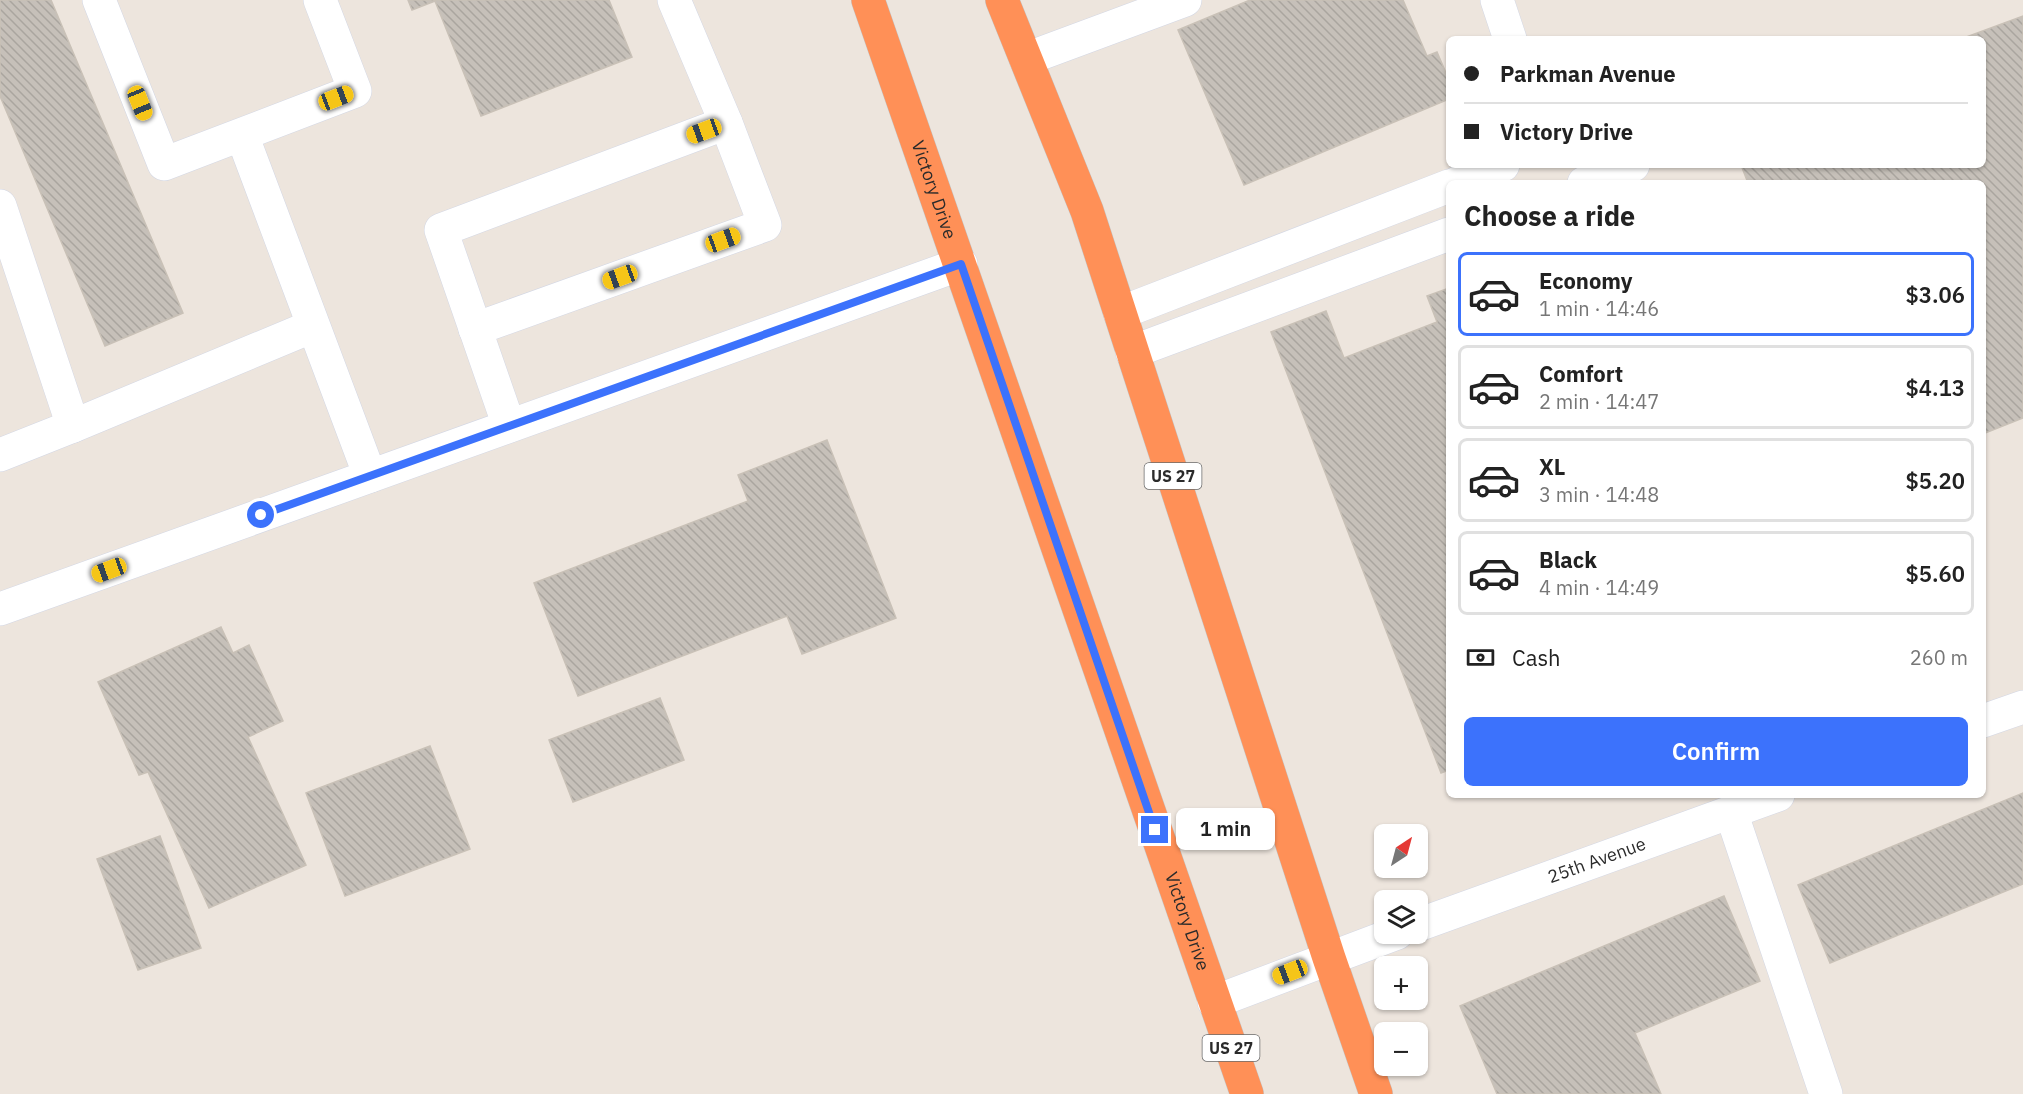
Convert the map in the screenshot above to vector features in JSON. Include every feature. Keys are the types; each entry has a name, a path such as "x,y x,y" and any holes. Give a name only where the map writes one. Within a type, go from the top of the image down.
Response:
{"highway":[{"name":"Victory Drive","path":"868,0 1247,1094"},
{"name":"US 27","path":"1002,0 1087,211 1329,958 1376,1094"}],"street":[{"path":"99,0 164,164 355,91 320,0"},
{"path":"475,329 765,225 726,123 674,0"},
{"path":"1026,59 1185,0"},
{"path":"1497,0 1509,36"},
{"path":"509,426 441,230 726,123"},
{"path":"242,135 370,476"},
{"path":"1465,180 1495,168"},
{"path":"1592,180 1625,168"},
{"path":"1120,313 1446,187"},
{"path":"0,206 73,426"},
{"path":"1132,352 1446,235"},
{"path":"0,609 961,264"},
{"path":"0,455 313,326"},
{"path":"1986,720 2023,707"},
{"name":"25th Avenue","path":"1428,922 1770,798"},
{"path":"1731,812 1826,1094"},
{"path":"1214,1002 1374,941"}],"building":[{"path":"0,0 51,0 183,313 105,346 0,96"},
{"path":"408,0 609,0 632,57 481,116 435,1 412,10"},
{"path":"1250,0 1403,0 1427,56 1437,52 1446,73 1446,100 1244,185 1178,30"},
{"path":"2023,16 2023,418 1986,433 1986,180 1747,180 1742,168 1986,168 1986,36 1969,36"},
{"path":"1446,289 1446,771 1441,773 1271,332 1326,311 1344,358 1437,322 1427,296"},
{"path":"827,440 896,618 802,654 787,616 578,696 534,583 748,501 738,475"},
{"path":"221,627 233,653 249,645 283,721 248,737 306,865 209,908 148,772 139,775 98,682"},
{"path":"660,698 684,760 573,802 549,740"},
{"path":"430,746 470,849 345,896 306,793"},
{"path":"2023,793 2023,884 1830,963 1798,885"},
{"path":"160,836 201,948 138,970 97,859"},
{"path":"1724,896 1760,981 1635,1033 1661,1094 1497,1094 1460,1006"}],"route":[{"path":"261,515 961,264 1155,830"}]}
